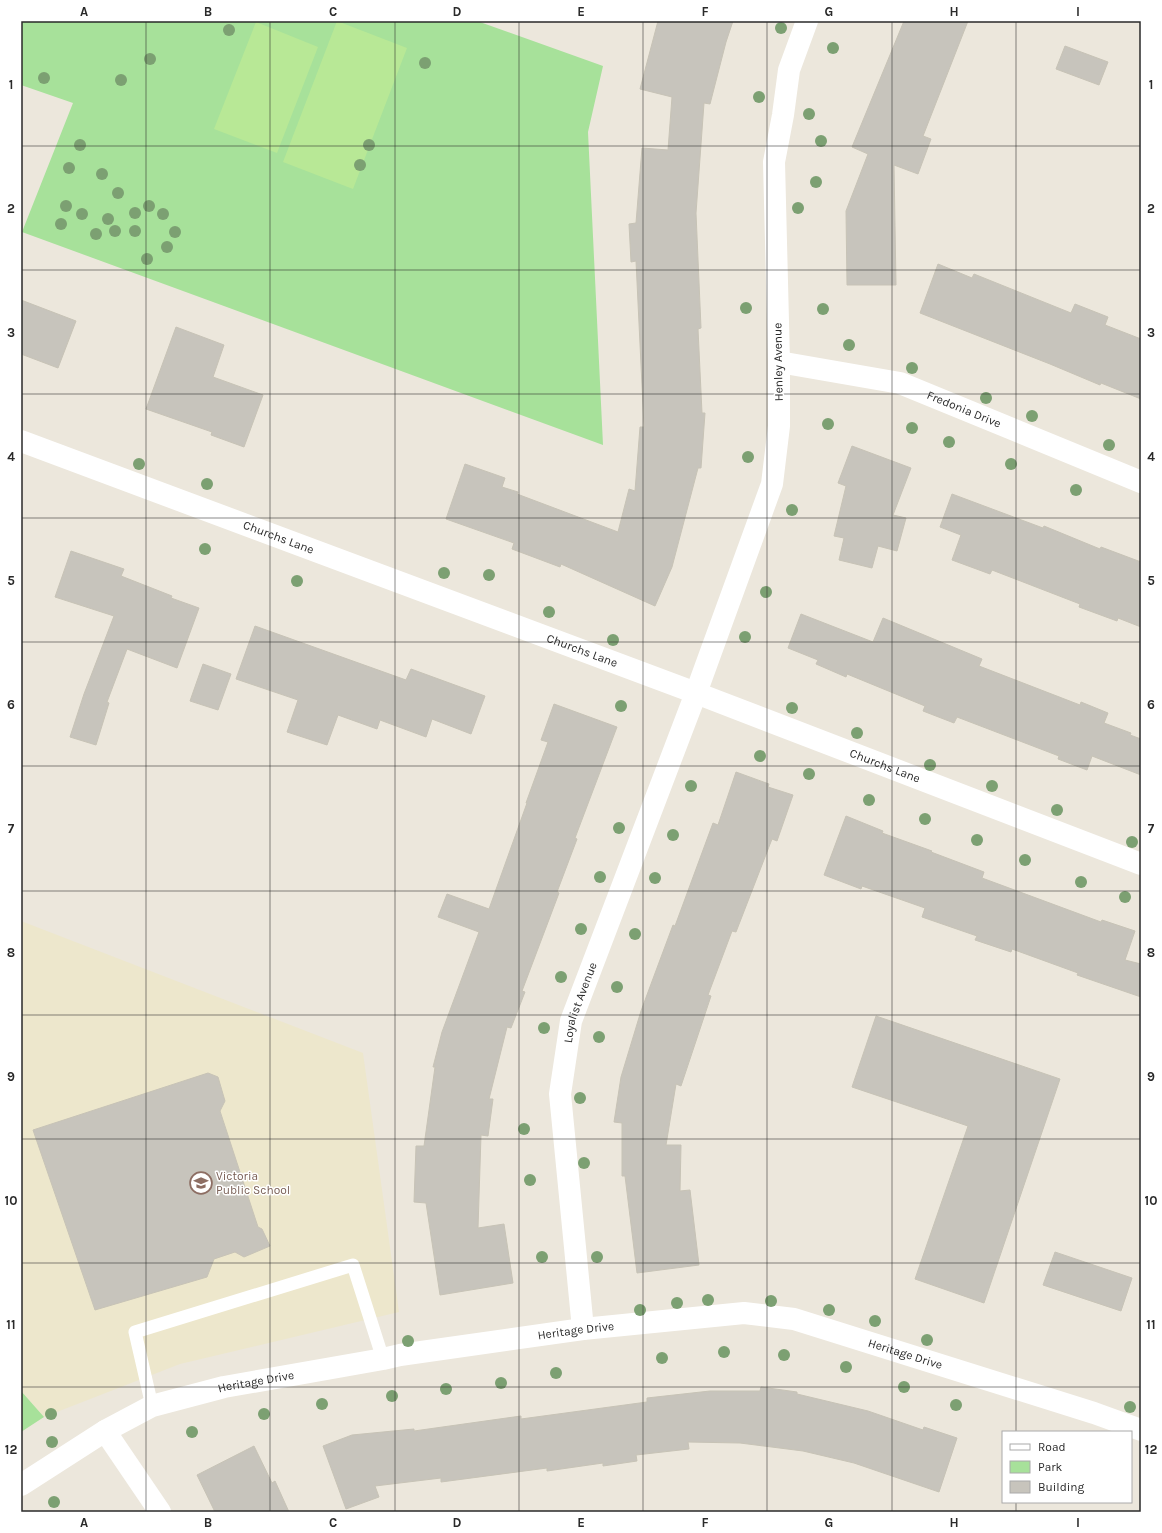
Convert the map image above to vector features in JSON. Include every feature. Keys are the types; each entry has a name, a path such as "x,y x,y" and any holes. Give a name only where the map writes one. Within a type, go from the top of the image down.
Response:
{"street":[{"name":"Henley Avenue","path":"696,693 772,484 779,426 779,362 774,162 783,115 789,70 807,21"},
{"name":"Fredonia Drive","path":"779,362 900,383 1141,482"},
{"name":"Churchs Lane","path":"21,441 696,693 1141,864"},
{"name":"Loyalist Avenue","path":"584,1329 560,1094 571,1021 696,693"},
{"name":"Heritage Drive","path":"21,1485 105,1431 152,1406 224,1387 400,1355 584,1329 744,1313 794,1319 1094,1413 1141,1430"},
{"path":"105,1431 160,1512"}],"lane":[{"path":"152,1406 135,1332 353,1265 382,1359"}],"shaded area":[{"name":"Victoria Public School","path":"21,921 363,1053 399,1312 180,1364 44,1417 21,1391"}],"green space":[{"path":"21,21 477,21 603,66 588,132 603,445 22,232 73,103 21,85"},
{"path":"337,21 407,48 353,189 283,162"},
{"path":"256,22 318,47 277,153 214,129"},
{"path":"21,1391 44,1417 21,1432"}],"building":[{"path":"658,21 733,21 710,104 704,103 696,213 701,328 698,329 702,413 705,413 701,468 698,468 672,567 655,606 561,564 560,567 512,549 514,543 446,519 465,464 505,478 502,487 518,492 517,494 618,532 629,489 635,491 640,427 644,427 636,261 631,262 629,224 636,223 642,148 668,150 672,97 640,89"},
{"path":"904,21 968,21 923,136 931,139 918,174 894,165 896,285 847,285 846,211 868,154 852,147"},
{"path":"1065,46 1108,62 1099,85 1056,69"},
{"path":"938,264 972,278 974,274 1071,313 1075,304 1108,317 1105,325 1141,339 1141,399 1101,383 1100,385 920,313"},
{"path":"21,300 76,321 58,368 21,354"},
{"path":"176,327 224,345 213,377 263,395 244,447 211,435 212,432 146,409"},
{"path":"852,446 911,468 893,515 906,518 897,551 878,546 872,568 839,560 844,538 834,536 846,486 838,483"},
{"path":"952,494 1043,528 1044,526 1100,549 1101,547 1141,562 1141,627 1118,618 1117,621 1079,607 1080,604 992,570 990,574 952,560 961,535 940,527"},
{"path":"71,551 124,569 121,576 172,596 171,598 199,608 177,668 127,649 107,702 109,703 96,745 70,737 84,694 114,616 55,597"},
{"path":"801,614 873,642 883,618 982,659 979,666 1080,705 1081,702 1108,713 1104,723 1131,733 1130,735 1141,739 1141,775 1092,756 1087,770 1058,759 1059,756 957,717 954,723 923,711 925,706 847,674 846,677 816,664 818,660 788,648"},
{"path":"255,626 406,680 411,669 485,696 471,734 432,719 426,737 380,720 377,729 338,715 327,745 287,732 298,700 236,679"},
{"path":"203,664 231,674 218,710 190,701"},
{"path":"554,704 617,727 575,838 577,839 557,892 559,893 522,991 525,992 511,1028 507,1027 489,1099 493,1099 488,1136 481,1135 478,1228 504,1224 513,1283 440,1295 426,1203 414,1202 416,1146 424,1146 435,1067 433,1067 442,1032 479,932 438,917 447,894 489,909 548,742 541,740"},
{"path":"736,772 769,784 768,787 793,795 777,841 772,839 736,932 732,931 708,995 711,996 681,1086 676,1084 666,1145 681,1145 680,1191 690,1190 699,1265 637,1273 625,1176 622,1176 622,1123 614,1122 621,1077 641,1011 673,925 675,926 713,823 718,825"},
{"path":"846,816 883,831 882,833 984,872 982,878 1101,922 1102,920 1135,931 1125,960 1141,964 1141,997 1077,975 1078,973 1012,949 1011,952 975,940 977,936 922,917 925,908 862,886 861,889 824,875"},
{"path":"876,1016 1060,1079 984,1303 915,1279 968,1126 852,1087"},
{"path":"208,1073 218,1077 225,1101 220,1111 258,1227 262,1229 270,1246 244,1257 235,1252 214,1259 207,1277 95,1310 33,1130"},
{"path":"1055,1252 1132,1278 1121,1311 1043,1285"},
{"path":"761,1387 797,1392 797,1394 868,1411 923,1430 924,1427 957,1438 939,1492 854,1463 803,1451 740,1443 688,1442 689,1449 636,1455 637,1461 603,1466 603,1463 547,1471 547,1468 441,1482 441,1478 375,1486 379,1497 346,1509 323,1446 352,1435 414,1429 414,1431 521,1416 521,1419 647,1402 647,1398 710,1391 760,1391"},
{"path":"254,1446 272,1483 275,1481 289,1512 215,1512 197,1475"}],"place":[{"name":"Victoria Public School","path":"201,1183"}]}
